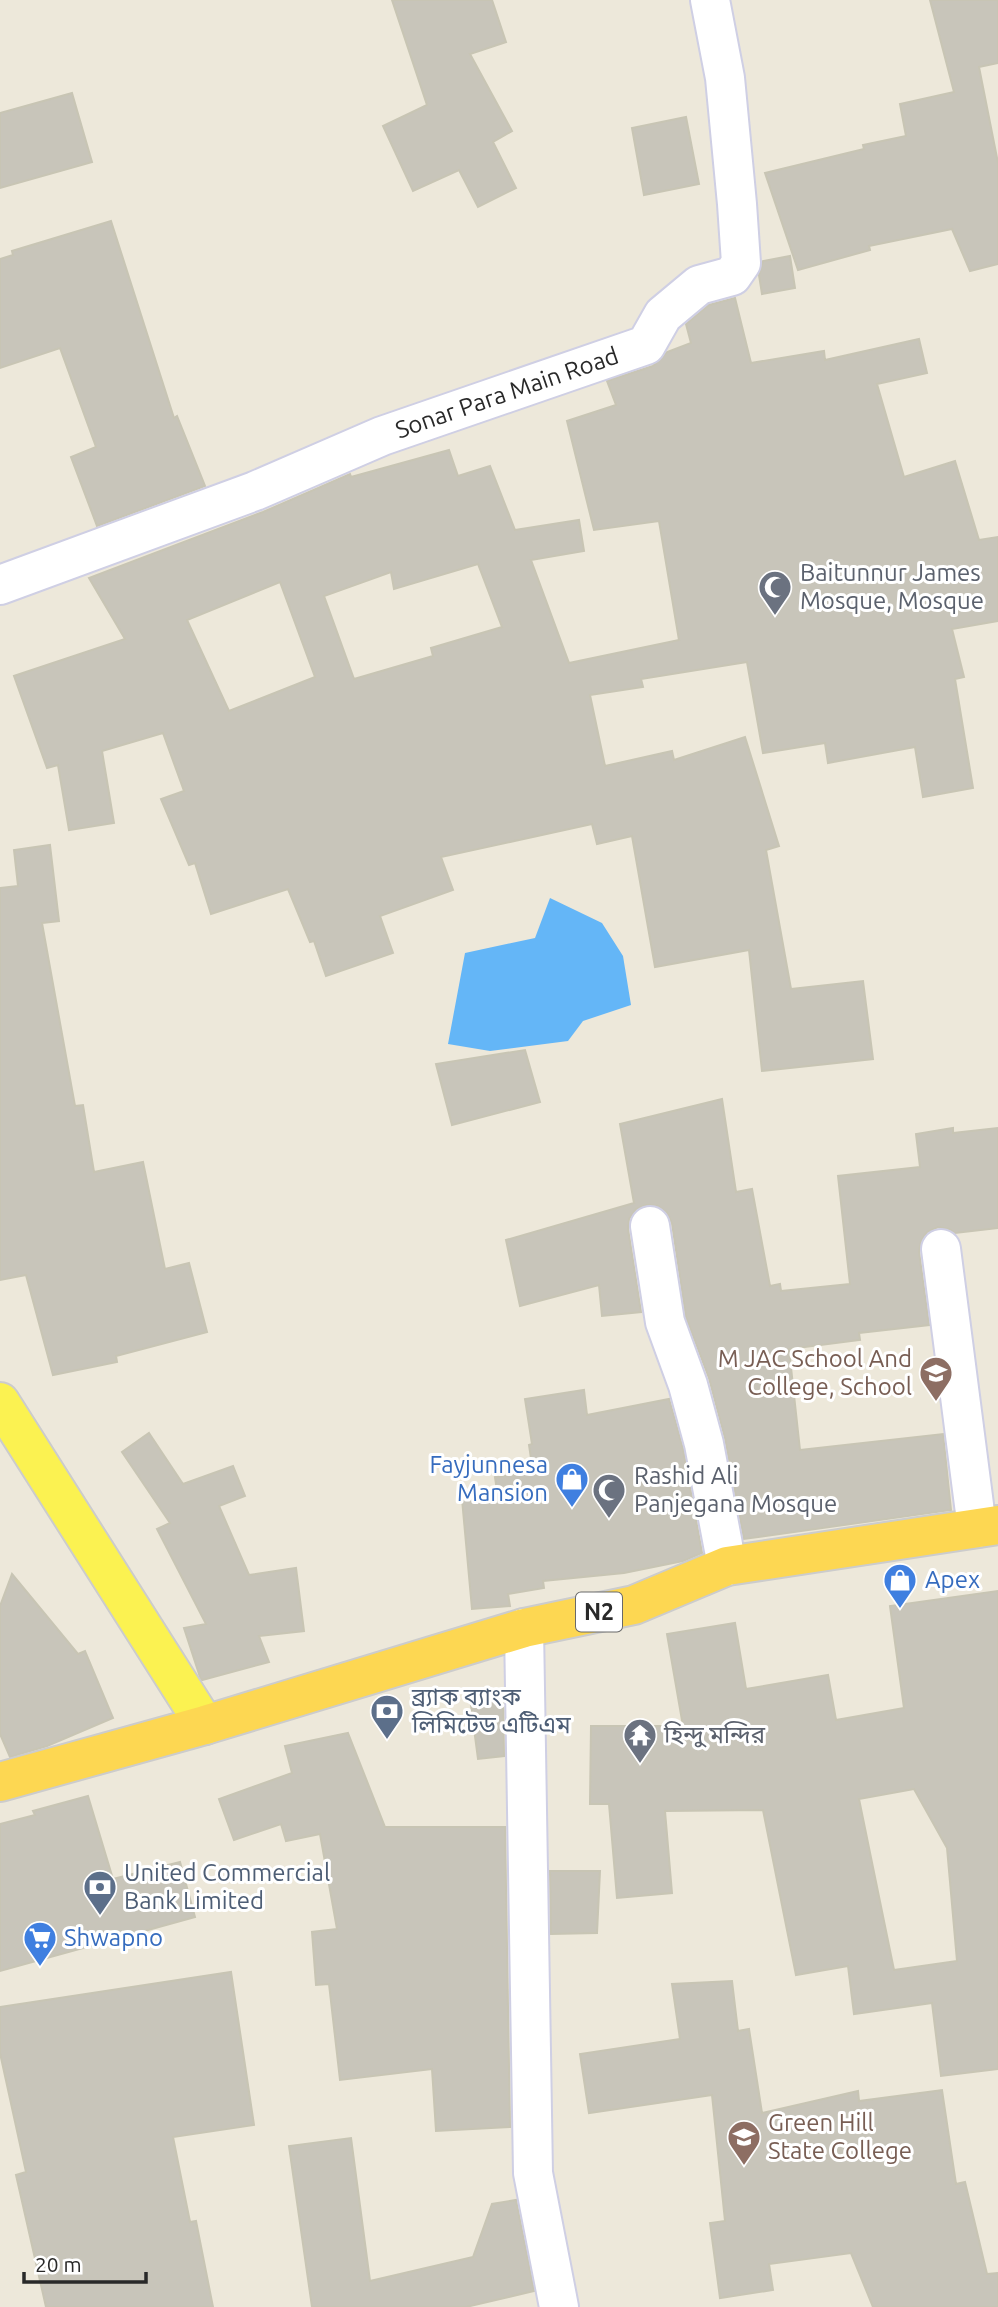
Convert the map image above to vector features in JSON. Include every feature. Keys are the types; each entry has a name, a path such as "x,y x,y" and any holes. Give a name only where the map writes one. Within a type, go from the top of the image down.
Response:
{"highway":[{"name":"N2","path":"0,1782 205,1725 524,1628 634,1605 727,1566 987,1527"}],"main road":[{"path":"0,1402 205,1725"}],"street":[{"name":"Sonar Para Main Road","path":"0,586 254,491 382,436 646,345 663,315 699,285 733,276 741,262 737,204 725,78 710,0"},
{"path":"650,1226 665,1322 688,1385 704,1444 727,1566"},
{"path":"941,1249 987,1527"},
{"path":"524,1628 533,2173 559,2307"}],"water":[{"path":"550,898 602,923 623,956 631,1005 583,1021 568,1041 490,1051 448,1044 465,953 535,938"}],"building":[{"path":"392,0 492,0 506,42 470,54 512,131 493,142 516,188 478,207 459,170 413,191 383,126 427,105"},
{"path":"930,0 998,0 998,63 979,67 998,163 998,264 970,271 952,229 869,246 870,250 798,270 765,173 864,149 863,145 906,136 900,104 954,92"},
{"path":"72,93 92,162 0,188 0,113"},
{"path":"686,117 699,184 644,195 632,128"},
{"path":"111,221 174,418 177,416 205,486 97,526 71,457 96,447 60,348 0,368 0,259 13,255 12,251"},
{"path":"790,256 795,288 762,294 759,275 763,261"},
{"path":"735,298 751,363 824,351 825,360 919,339 927,373 877,384 904,477 955,461 979,540 998,537 998,621 952,629 964,677 955,679 973,788 923,797 915,747 828,763 825,743 763,753 747,662 641,679 643,687 590,695 605,766 672,751 674,760 745,737 779,846 766,850 791,989 863,981 873,1059 762,1071 749,950 655,967 632,836 597,844 592,824 441,857 453,890 380,916 393,953 326,976 314,941 310,942 288,889 211,914 195,863 189,865 161,799 184,791 163,733 102,751 114,823 69,830 58,765 47,768 14,676 125,639 89,578 263,512 350,474 351,477 449,450 458,476 490,466 515,530 579,520 584,551 531,560 569,663 679,640 659,521 594,530 567,421 616,405 607,381 653,366 667,352 691,343 686,324 709,305","holes":["478,564 502,627 431,648 433,656 354,679 324,596 391,572 394,589","280,582 315,677 229,711 187,620"]},
{"path":"50,845 59,921 42,923 75,1106 83,1105 94,1172 143,1162 165,1269 189,1263 207,1332 116,1356 117,1362 53,1375 26,1275 0,1280 0,888 18,886 14,850"},
{"path":"525,1050 540,1102 452,1125 436,1064"},
{"path":"722,1099 736,1192 752,1189 770,1286 780,1284 781,1291 850,1284 838,1176 920,1167 916,1134 953,1128 953,1133 998,1128 998,1228 955,1233 938,1227 927,1232 921,1241 919,1252 929,1325 859,1333 860,1340 789,1349 800,1450 943,1434 951,1510 744,1539 725,1438 709,1378 686,1317 672,1223 667,1213 658,1206 646,1205 636,1209 629,1219 628,1229 641,1312 602,1316 599,1285 520,1306 506,1240 634,1203 620,1124"},
{"path":"584,1390 587,1415 669,1399 683,1449 702,1553 683,1561 624,1573 543,1581 544,1588 508,1594 510,1606 472,1609 462,1499 497,1491 495,1477 533,1472 525,1399"},
{"path":"149,1433 183,1484 233,1466 245,1496 219,1506 249,1575 296,1568 304,1631 259,1636 269,1662 202,1680 200,1677 184,1628 206,1624 157,1529 170,1523 122,1452"},
{"path":"12,1574 78,1654 85,1651 113,1718 47,1746 10,1757 0,1734 0,1606"},
{"path":"998,1591 998,2069 941,2076 932,2003 854,2014 848,1966 796,1975 763,1810 665,1811 672,1893 617,1898 609,1804 590,1804 591,1726 683,1726 667,1634 735,1623 746,1689 828,1675 836,1720 904,1708 890,1606","holes":["914,1789 947,1848 957,1961 894,1970 859,1799"]},
{"path":"503,1693 504,1756 478,1759 470,1698"},
{"path":"348,1733 385,1827 505,1827 510,2127 436,2131 432,2069 340,2080 329,1984 316,1985 312,1932 337,1929 320,1834 286,1841 281,1824 234,1840 219,1799 292,1773 285,1746"},
{"path":"88,1796 113,1879 180,1862 195,1917 0,1971 0,1824 35,1815 33,1811"},
{"path":"550,1871 600,1871 597,1933 551,1934"},
{"path":"231,1972 254,2125 173,2137 190,2222 196,2221 213,2307 46,2307 16,2175 26,2172 0,2053 0,2007"},
{"path":"732,1981 738,2031 749,2029 762,2113 858,2091 859,2101 942,2090 956,2184 965,2182 987,2274 998,2273 998,2307 873,2307 851,2253 769,2264 773,2290 720,2298 710,2223 725,2221 712,2095 589,2113 580,2054 680,2039 672,1984"},
{"path":"351,2138 370,2281 473,2257 492,2204 516,2200 534,2291 466,2307 312,2307 289,2146"}],"place":[{"name":"Baitunnur James Mosque, Mosque","path":"775,617"},
{"name":"M JAC School And College, School","path":"936,1403"},
{"name":"Fayjunnesa Mansion","path":"572,1509"},
{"name":"Rashid Ali Panjegana Mosque","path":"609,1520"},
{"name":"Apex","path":"900,1610"},
{"name":"ব্র্যাক ব্যাংক লিমিটেড এটিএম","path":"387,1741"},
{"name":"হিন্দু মন্দির","path":"640,1765"},
{"name":"United Commercial Bank Limited","path":"100,1917"},
{"name":"Shwapno","path":"40,1968"},
{"name":"Green Hill State College","path":"744,2167"}]}
